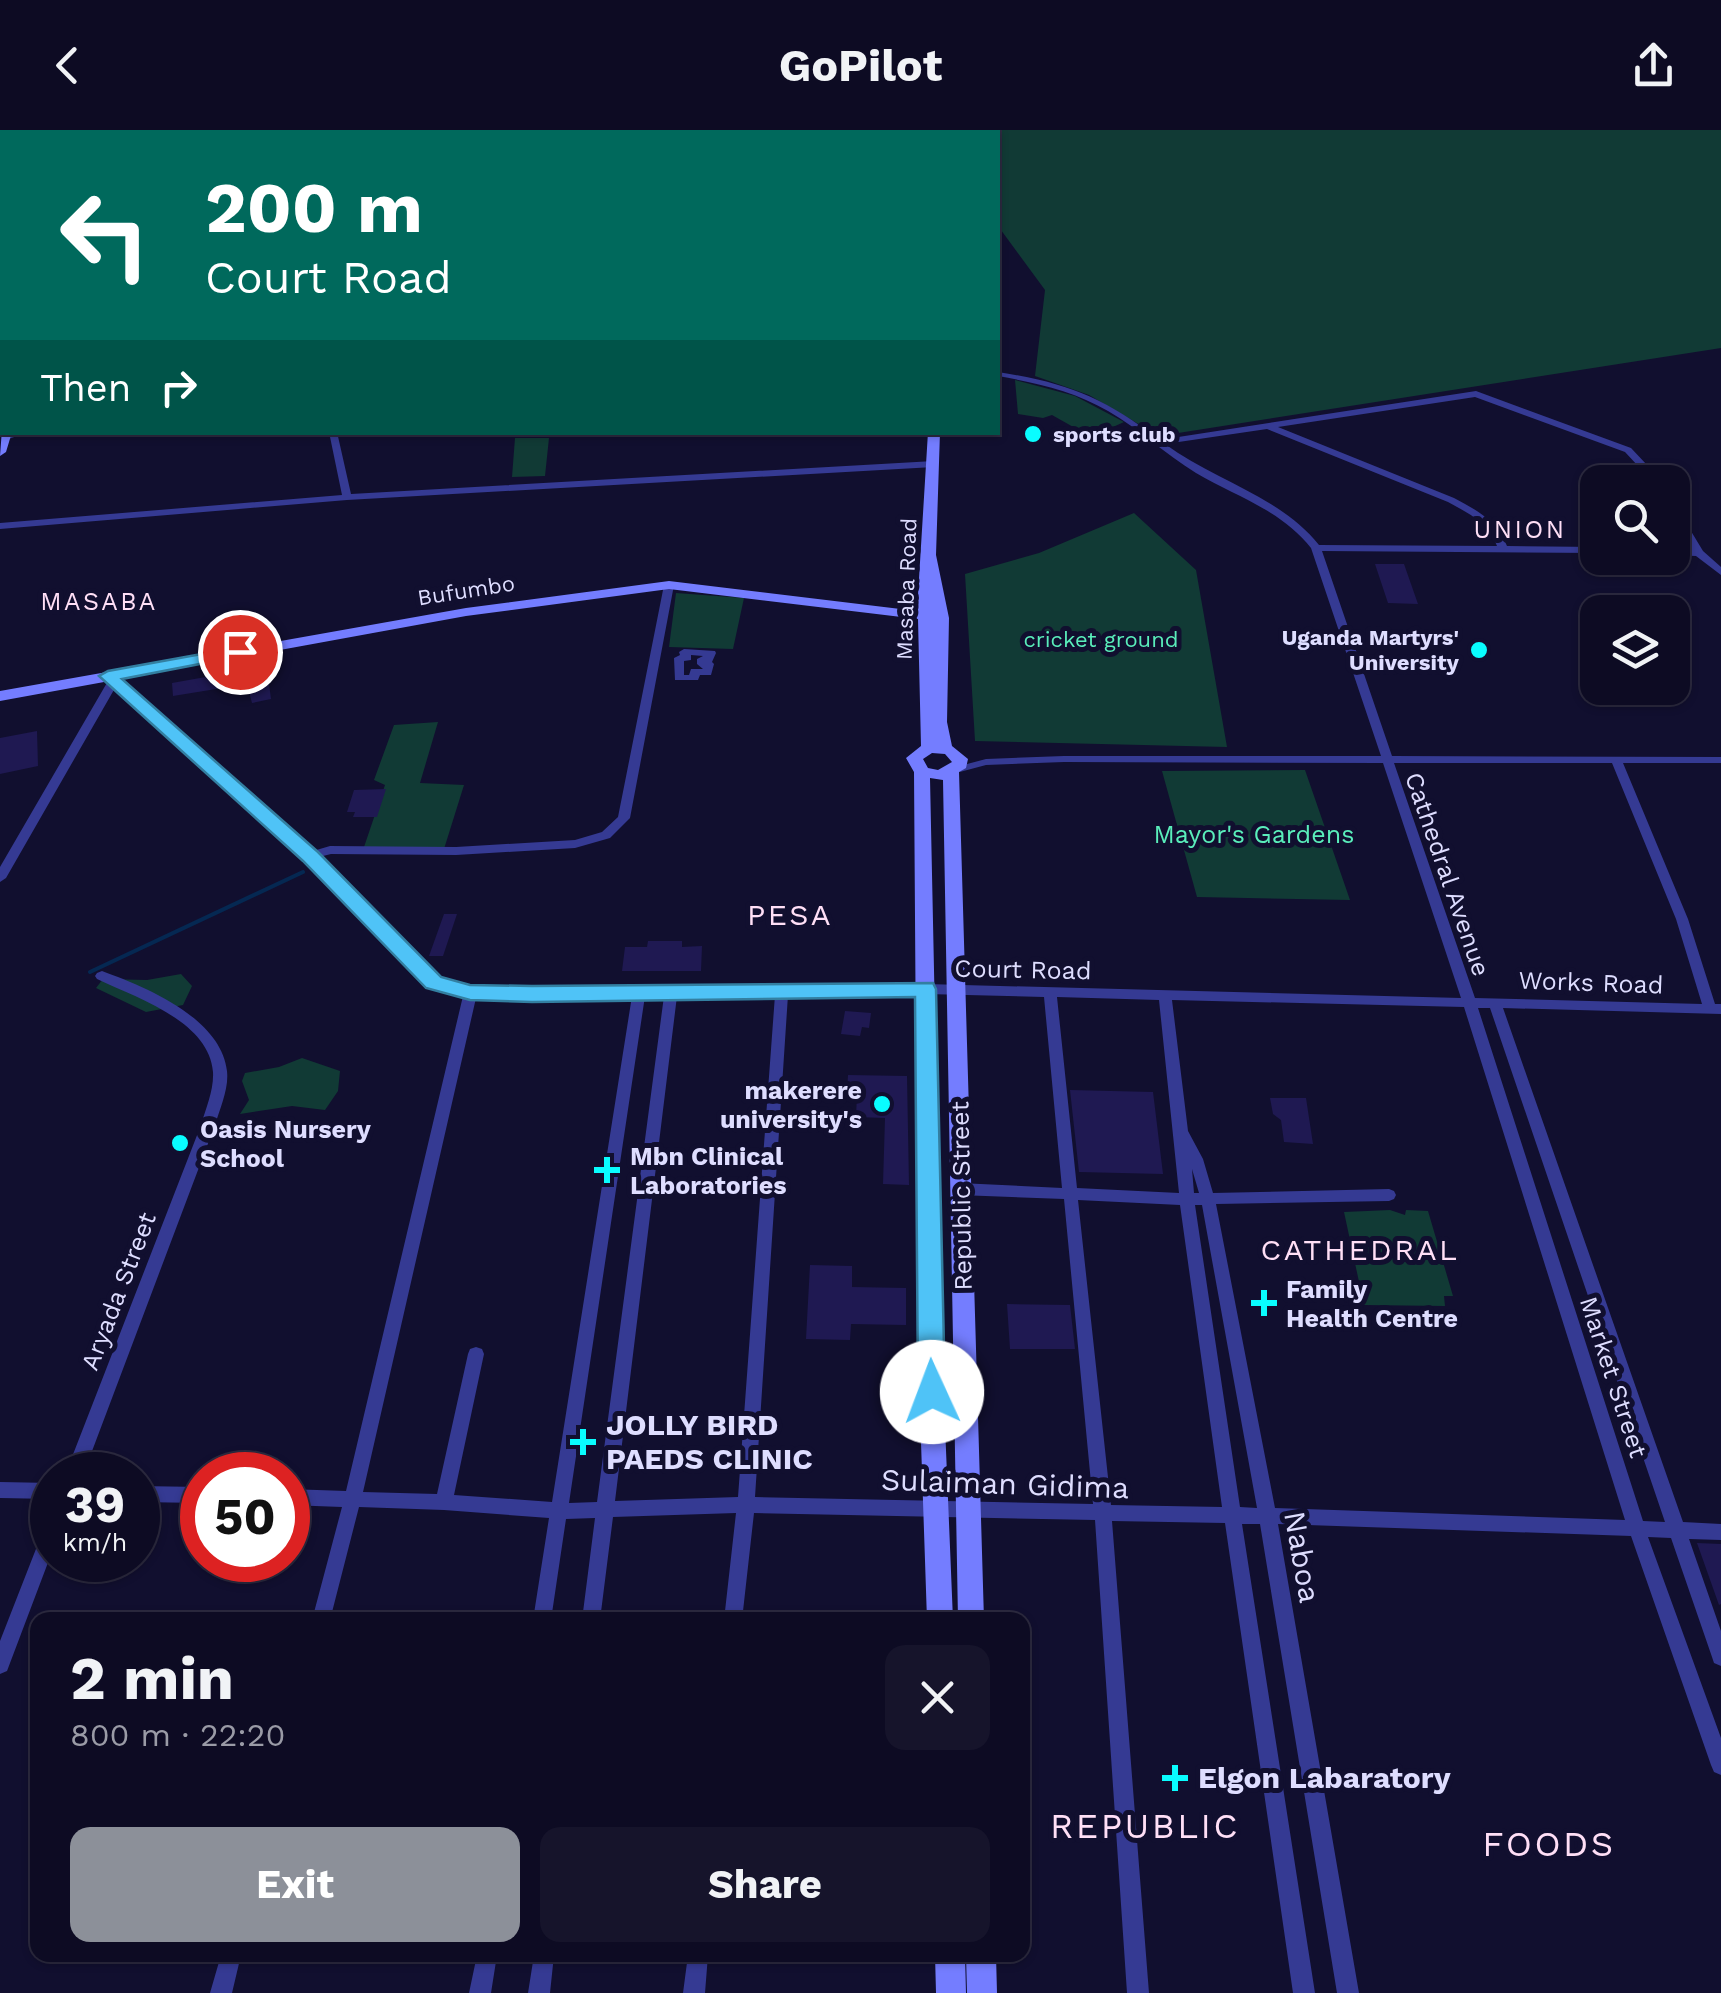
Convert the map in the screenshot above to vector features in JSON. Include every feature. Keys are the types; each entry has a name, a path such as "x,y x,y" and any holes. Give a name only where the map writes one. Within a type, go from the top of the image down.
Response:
{"street":[{"path":"1000,374 1054,385 1117,412 1190,466 1284,516 1316,548 1580,550"},
{"path":"1157,443 1476,394 1628,450 1642,465"},
{"path":"1266,424 1451,500 1479,516 1500,535 1503,549"},
{"path":"0,452 6,435"},
{"path":"334,435 347,496"},
{"name":"Masaba Road","path":"934,435 924,616 947,758"},
{"path":"0,526 347,496 934,464"},
{"path":"1690,538 1698,552 1721,572"},
{"name":"Cathedral Avenue","path":"1316,548 1342,616 1463,1001"},
{"path":"930,552 942,618 939,722 947,758"},
{"path":"1690,552 1698,552"},
{"path":"310,856 330,850 456,851 575,844 606,835 624,818 669,585"},
{"name":"Bufumbo","path":"0,696 466,612 669,585 942,618"},
{"path":"684,652 711,653 710,659 702,659 702,664 709,664 708,673 695,671 694,678 679,678 679,658 687,658 684,652"},
{"path":"0,878 111,678"},
{"name":"Court Road","path":"111,678 310,856 434,982 470,993 926,989 1463,1001"},
{"name":"Republic Street","path":"940,1612 930,1342 922,772 914,758 947,758 958,991 959,1189 971,1612"},
{"path":"922,772 947,758 986,762 1721,760"},
{"path":"1616,759 1715,1008"},
{"name":"Aryada Street","path":"83,1452 208,1125 220,1070 205,1036 177,1015 102,976"},
{"path":"543,1612 639,992"},
{"path":"591,1612 671,992"},
{"path":"735,1612 746,1505 782,992"},
{"path":"323,1612 354,1499 470,993"},
{"path":"1050,993 1103,1514 1138,1993"},
{"name":"Naboa","path":"1165,995 1184,1136 1181,1160 1304,1993"},
{"name":"Works Road","path":"1463,1001 1715,1008"},
{"name":"Market Street","path":"1463,1001 1515,1147 1637,1530 1721,1765"},
{"name":"Market Street","path":"1494,1002 1721,1656"},
{"name":"Naboa","path":"1184,1136 1208,1198 1268,1518 1348,1993"},
{"path":"1515,1147 1546,1148"},
{"path":"959,1189 1188,1199 1389,1195"},
{"path":"444,1502 476,1354"},
{"path":"0,1490 30,1491"},
{"name":"Sulaiman Gidima","path":"310,1498 560,1511 746,1505 1404,1519 1721,1532"},
{"path":"0,1664 32,1582"},
{"path":"221,1993 229,1962"},
{"path":"480,1993 486,1962"},
{"path":"539,1993 543,1962"},
{"path":"694,1993 697,1962"},
{"path":"950,1962 951,1993"},
{"path":"981,1962 982,1993"}],"green space":[{"name":"sports club","path":"1000,130 1721,130 1721,348 1159,436 1089,395 1035,376 1045,290 1000,229"},
{"path":"1015,380 1075,396 1124,422 1091,437 1052,415 1043,418 1018,414"},
{"path":"515,438 549,438 545,476 512,477"},
{"name":"cricket ground","path":"1134,513 1196,570 1227,747 975,741 965,574 1039,553"},
{"path":"676,593 744,598 733,649 669,647"},
{"path":"438,722 420,783 464,785 444,849 364,847 385,785 374,780 394,725"},
{"name":"Mayor's Gardens","path":"1305,770 1350,900 1197,897 1162,771"},
{"path":"181,974 192,986 183,1005 146,1012 96,988 103,979 147,980"},
{"path":"302,1058 340,1071 338,1091 325,1110 292,1106 240,1114 249,1100 242,1081 245,1073"},
{"path":"1390,1210 1405,1215 1406,1210 1428,1211 1453,1296 1444,1296 1445,1306 1364,1305 1344,1212"}],"building":[{"path":"1375,564 1404,564 1418,604 1388,603"},
{"path":"267,669 271,699 252,703 247,684 173,696 172,683"},
{"path":"37,731 38,766 0,774 0,738"},
{"path":"386,789 377,817 353,817 355,812 347,812 354,790"},
{"path":"444,914 457,914 443,956 429,956"},
{"path":"648,941 682,941 682,947 702,946 701,971 622,971 625,947 647,947"},
{"path":"845,1011 871,1013 869,1028 862,1027 860,1036 841,1034"},
{"path":"848,1075 907,1076 909,1185 883,1184 885,1118 856,1117 857,1094 847,1093"},
{"path":"1070,1090 1153,1092 1163,1174 1079,1172"},
{"path":"1270,1098 1306,1098 1313,1144 1284,1142 1281,1120 1273,1114"},
{"path":"810,1265 852,1266 852,1287 906,1288 906,1325 851,1324 850,1340 806,1339"},
{"path":"1007,1304 1070,1305 1075,1349 1010,1349"},
{"path":"1697,1543 1721,1544 1719,1605"}],"waterway":[{"path":"90,972 303,872"}],"place":[{"name":"sports club","path":"1033,434"},
{"name":"Uganda Martyrs' University","path":"1479,650"},
{"name":"makerere university's","path":"882,1104"},
{"name":"Oasis Nursery School","path":"180,1143"},
{"name":"Mbn Clinical Laboratories","path":"607,1170"},
{"name":"Family Health Centre","path":"1264,1303"},
{"name":"JOLLY BIRD PAEDS CLINIC","path":"583,1442"},
{"name":"Elgon Labaratory","path":"1175,1778"}],"district":[{"name":"UNION","path":"1520,529"},
{"name":"MASABA","path":"99,601"},
{"name":"PESA","path":"790,915"},
{"name":"CATHEDRAL","path":"1360,1250"},
{"name":"REPUBLIC","path":"1145,1826"},
{"name":"FOODS","path":"1549,1844"}],"route":[{"path":"240,652 108,676 310,856 434,982 470,993 532,994 926,989 932,1392"}]}
